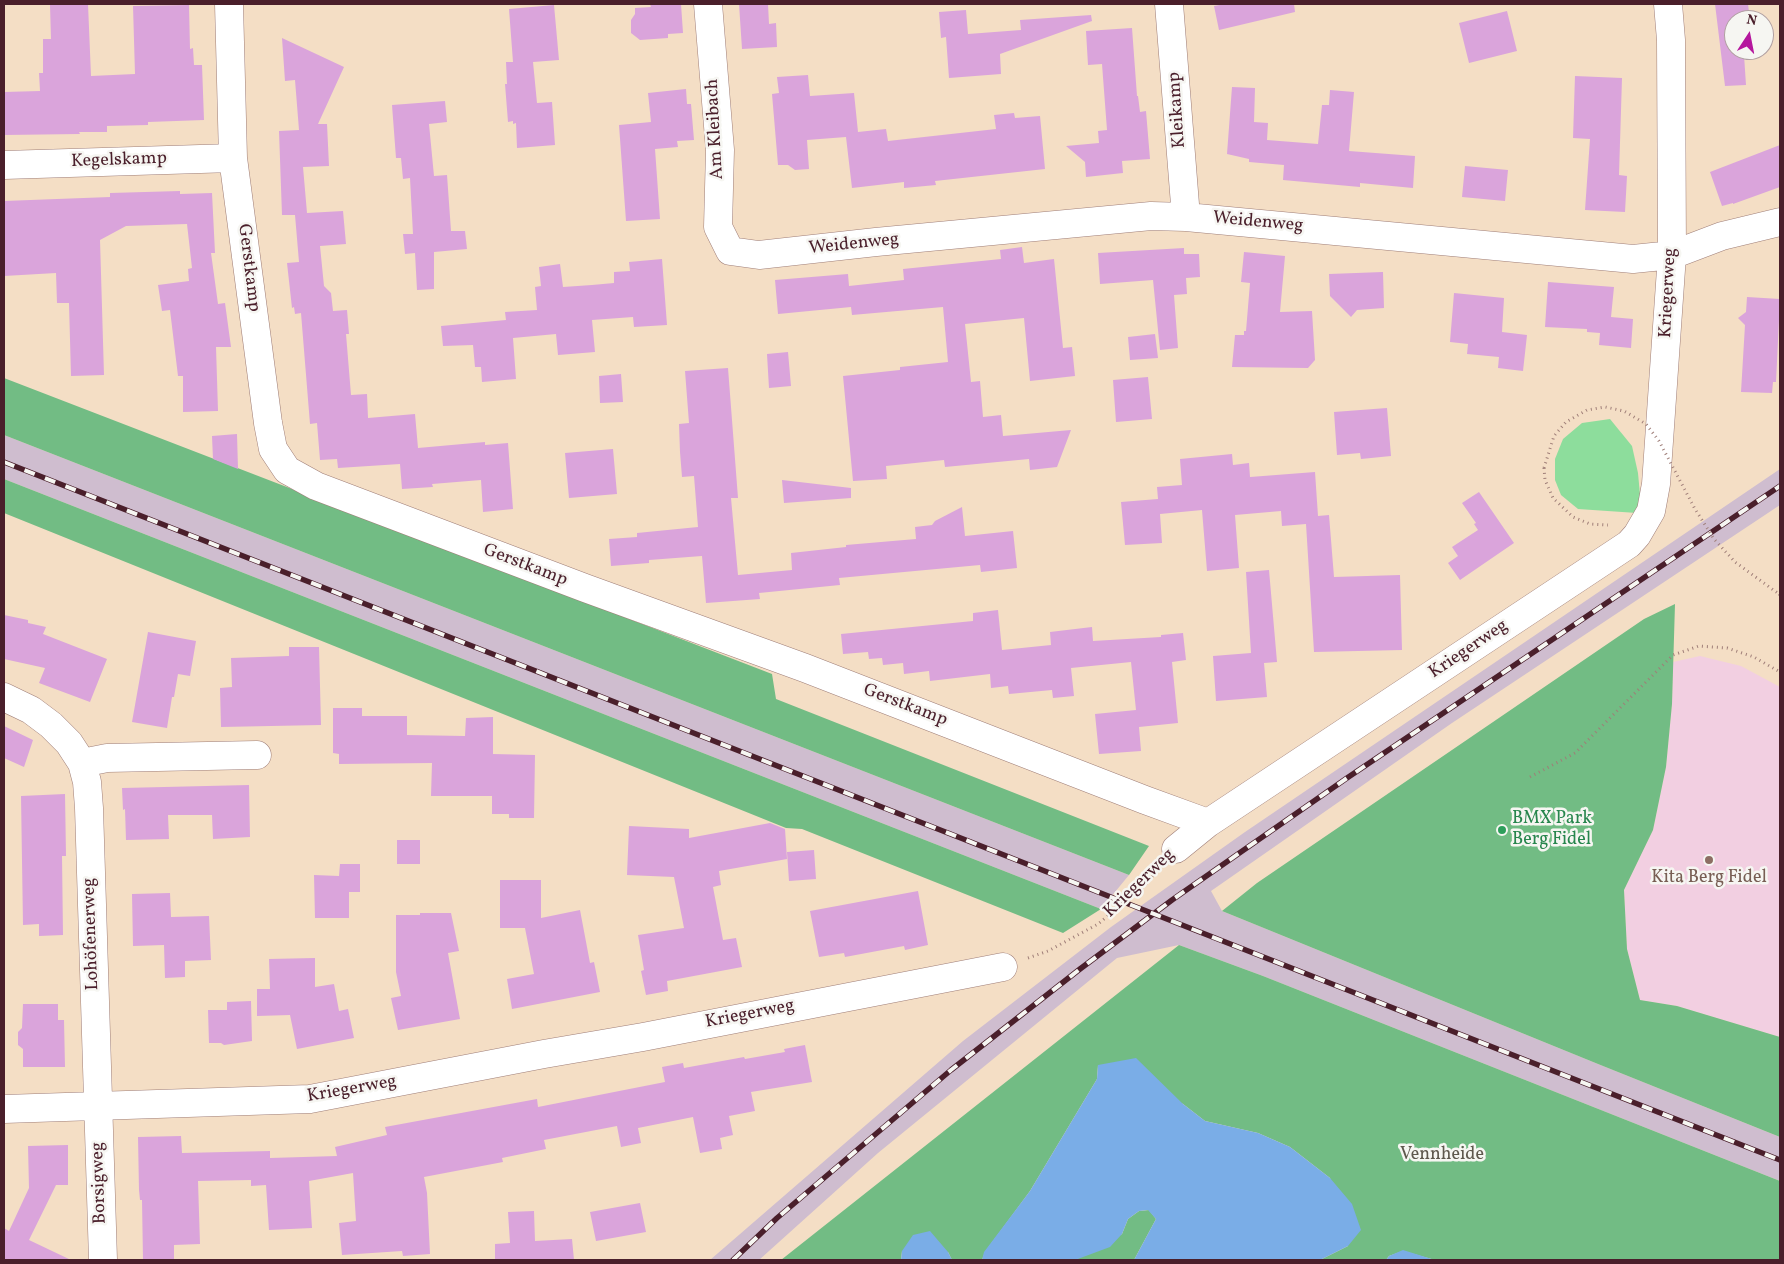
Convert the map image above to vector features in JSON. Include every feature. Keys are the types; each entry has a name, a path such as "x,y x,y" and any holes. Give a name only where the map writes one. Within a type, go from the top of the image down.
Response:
{"street":[{"name":"Gerstkamp","path":"229,4 233,158 268,423 274,449 287,470 316,486 576,585 805,668 1208,823"},
{"name":"Am Kleibach","path":"708,4 720,150 718,227 730,251"},
{"name":"Kleikamp","path":"1170,4 1186,217"},
{"name":"Kriegerweg","path":"1176,848 1208,823 1629,544 1637,535 1651,511 1656,484 1672,255 1671,40 1668,4"},
{"name":"Kegelskamp","path":"4,165 233,158"},
{"name":"Weidenweg","path":"730,251 759,255 1151,216 1186,217 1633,259 1672,255 1722,236 1780,222"},
{"name":"Lohöfenerweg","path":"4,697 31,710 52,725 69,744 82,763 87,782 97,1106"},
{"path":"82,763 107,758 257,755"},
{"name":"Kriegerweg","path":"4,1109 310,1099 643,1037 1003,966"},
{"name":"Borsigweg","path":"97,1106 103,1260"}],"path":[{"path":"1637,535 1627,528 1590,524 1573,517 1554,498 1544,480 1544,468 1554,436 1566,422 1587,410 1605,407 1624,411 1646,424 1659,441 1695,509 1714,538 1735,562 1779,594"},
{"path":"1530,777 1575,753 1673,656 1700,646 1727,648 1754,657 1780,672"},
{"name":"Kriegerweg","path":"1003,966 1048,951 1098,924 1146,884 1176,848"}],"shaded area":[{"path":"4,435 1129,875 1101,909 4,479"},
{"path":"1780,469 1780,505 1452,723 1211,891 1222,911 1780,1137 1780,1181 1263,976 1179,945 1117,958 878,1153 759,1260 710,1260 963,1041 1111,927 1245,832"},
{"name":"Kita Berg Fidel","path":"1700,656 1741,666 1780,687 1780,1037 1677,1006 1640,1000 1627,949 1624,890 1653,830 1666,767 1672,704 1673,662"}],"green space":[{"path":"4,378 772,674 776,699 1149,846 1129,875 4,435"},
{"path":"1610,419 1632,446 1638,473 1640,495 1637,513 1578,509 1561,495 1555,480 1555,459 1563,439 1582,423"},
{"path":"4,479 1101,909 1063,933 802,829 786,828 4,513"},
{"path":"1675,604 1672,704 1666,767 1653,830 1624,890 1627,949 1640,1000 1677,1006 1780,1037 1780,1137 1222,911 1257,883 1644,619"},
{"name":"Vennheide","path":"1179,945 1263,976 1780,1181 1780,1260 1435,1260 1403,1251 1389,1256 1386,1260 1320,1260 1348,1246 1330,1178 1290,1147 1258,1133 1205,1121 1183,1104 1098,1065 1097,1079 1030,1191 985,1252 982,1260 952,1260 948,1252 902,1251 901,1260 781,1260"},
{"path":"1149,1210 1156,1219 1134,1260 1075,1260 1122,1234 1128,1219 1139,1211"}],"water":[{"path":"1136,1058 1183,1104 1205,1121 1258,1133 1290,1147 1330,1178 1352,1204 1361,1230 1348,1246 1320,1260 1134,1260 1156,1219 1148,1210 1139,1211 1128,1219 1122,1234 1110,1247 1075,1260 982,1260 984,1252 1030,1191 1097,1079 1098,1065"},
{"path":"930,1231 948,1252 952,1260 901,1260 902,1251 913,1235"},
{"path":"1403,1250 1435,1260 1386,1260 1389,1256"}],"building":[{"path":"88,4 91,76 135,74 133,6 189,5 190,49 193,48 194,65 202,65 204,120 148,122 148,125 107,126 107,132 4,135 4,92 40,91 39,73 43,73 43,39 51,39 50,5"},
{"path":"650,4 681,4 683,33 668,34 668,38 640,40 631,33 631,20 635,14 635,8 651,7"},
{"path":"739,4 768,4 769,24 776,23 777,47 742,49"},
{"path":"1225,4 1294,4 1295,12 1219,30 1214,6"},
{"path":"1715,4 1748,4 1749,10 1724,10 1724,60 1744,60 1746,85 1725,86"},
{"path":"554,5 559,60 533,62 537,103 552,102 555,145 517,148 516,123 513,124 513,121 508,122 505,84 507,84 506,62 513,62 509,9"},
{"path":"966,10 968,34 1021,30 1020,20 1091,15 1092,21 1000,54 1001,74 949,78 946,37 941,38 939,12"},
{"path":"1507,11 1517,51 1469,63 1459,23"},
{"path":"1132,28 1137,96 1140,112 1146,111 1150,159 1122,161 1123,173 1086,177 1085,162 1066,146 1099,143 1098,131 1107,130 1102,64 1088,65 1086,31"},
{"path":"282,38 344,67 318,124 327,124 329,166 303,167 307,213 343,211 346,244 320,246 324,286 331,293 333,311 347,310 349,334 346,334 351,395 367,394 368,418 415,414 418,448 485,442 485,445 508,443 513,509 483,512 481,480 432,484 433,487 402,489 400,464 338,468 337,459 320,460 317,423 310,424 301,313 295,314 294,307 292,308 287,263 299,262 295,215 282,215 279,131 299,130 295,80 285,81"},
{"path":"808,75 810,96 854,93 858,132 886,129 888,141 996,129 994,115 1014,113 1015,118 1040,116 1045,169 935,181 936,185 904,188 904,182 852,188 846,137 807,140 809,169 795,170 788,165 778,165 772,94 779,93 777,77"},
{"path":"1575,76 1622,78 1619,175 1627,176 1625,212 1585,210 1590,139 1573,138"},
{"path":"1232,87 1255,88 1254,122 1268,123 1267,140 1318,144 1322,105 1329,105 1330,90 1354,92 1349,151 1415,156 1413,188 1360,183 1360,187 1283,180 1284,165 1249,162 1249,159 1227,154"},
{"path":"686,89 687,104 691,104 694,140 677,141 678,147 655,149 660,219 626,221 619,125 651,122 648,93"},
{"path":"445,101 447,122 429,124 434,176 447,175 451,231 465,231 467,249 434,252 434,289 417,290 415,253 405,254 403,234 413,234 410,178 403,179 401,158 396,158 392,105"},
{"path":"1780,145 1780,187 1733,204 1722,206 1710,172"},
{"path":"1465,166 1508,170 1505,201 1462,197"},
{"path":"180,191 180,194 212,193 215,253 211,253 218,304 225,303 231,347 216,347 218,411 183,412 183,376 178,376 170,310 162,311 158,285 189,281 188,269 192,268 187,224 126,226 100,240 104,375 71,376 69,303 57,303 56,273 4,276 4,201 110,197 110,193"},
{"path":"1022,247 1024,263 1054,259 1063,348 1072,347 1075,376 1030,381 1024,318 965,324 971,382 980,381 983,417 1001,415 1003,436 1071,430 1057,467 1030,470 1029,459 945,467 944,460 886,466 887,479 853,481 843,376 900,370 900,367 948,362 943,307 852,315 851,307 778,314 775,280 848,274 849,286 904,280 903,269 1001,259 1000,250"},
{"path":"1184,248 1184,254 1199,254 1200,277 1186,278 1187,294 1174,295 1178,348 1160,350 1153,280 1100,284 1098,253"},
{"path":"1244,252 1285,256 1280,312 1312,311 1315,360 1308,368 1232,367 1235,335 1244,335 1244,331 1246,331 1250,283 1241,282"},
{"path":"662,259 667,325 634,327 633,317 592,320 595,352 558,355 556,334 513,338 516,379 482,382 481,367 475,367 473,345 443,346 441,326 506,320 505,312 537,310 535,287 541,286 539,267 560,264 563,287 614,283 614,272 630,271 629,262"},
{"path":"1383,272 1384,308 1357,310 1351,317 1330,296 1329,274"},
{"path":"1548,282 1614,287 1611,317 1633,319 1631,348 1599,345 1600,333 1587,332 1587,329 1545,327"},
{"path":"1454,293 1504,298 1502,332 1527,335 1523,371 1498,368 1499,357 1467,354 1468,344 1450,342"},
{"path":"1747,297 1780,299 1776,382 1773,382 1772,393 1741,392 1745,325 1738,318 1746,312"},
{"path":"1155,334 1158,358 1130,360 1128,337"},
{"path":"788,352 791,386 769,388 767,354"},
{"path":"728,368 738,498 731,498 738,575 792,570 791,553 846,547 846,545 916,539 915,527 932,525 935,521 962,507 965,536 1013,531 1017,568 981,572 980,565 839,578 840,585 759,593 760,599 706,603 702,556 649,560 649,563 611,566 609,539 637,537 637,533 698,527 694,476 682,477 679,424 689,423 685,371"},
{"path":"621,374 623,402 600,403 599,376"},
{"path":"1148,377 1152,419 1116,422 1113,380"},
{"path":"1387,408 1391,456 1361,459 1360,453 1337,455 1334,412"},
{"path":"237,434 238,469 213,459 212,436"},
{"path":"613,449 617,494 569,498 565,453"},
{"path":"1232,454 1233,465 1249,463 1250,477 1315,472 1318,516 1329,515 1334,577 1400,575 1402,650 1314,652 1306,524 1282,526 1281,511 1235,515 1239,568 1207,571 1202,510 1160,514 1162,543 1125,545 1121,502 1158,499 1157,487 1182,485 1180,459"},
{"path":"782,480 851,488 851,498 784,503"},
{"path":"1479,492 1514,543 1460,580 1448,563 1458,556 1452,547 1478,530 1474,524 1476,523 1462,503"},
{"path":"1269,570 1277,662 1264,663 1267,697 1216,701 1213,656 1251,653 1246,572"},
{"path":"998,610 1002,650 1051,645 1050,632 1092,627 1093,641 1161,637 1161,635 1183,633 1186,660 1172,662 1178,723 1139,727 1141,751 1099,754 1095,714 1136,710 1131,662 1071,668 1074,696 1053,698 1052,690 1009,694 1008,686 991,688 990,674 930,681 929,671 904,674 903,663 883,665 882,658 869,659 868,652 843,654 841,634 973,621 973,613"},
{"path":"4,615 28,620 28,623 46,627 43,634 107,659 90,702 39,683 45,668 4,659"},
{"path":"148,632 196,641 190,676 178,674 167,728 132,722"},
{"path":"289,647 319,647 321,725 221,727 220,688 232,687 231,658 289,656"},
{"path":"333,708 362,708 362,716 407,716 407,735 465,736 466,718 493,717 493,754 535,755 534,818 509,818 509,814 492,814 492,796 431,796 432,763 339,764 339,754 333,753"},
{"path":"4,726 33,740 24,767 4,758"},
{"path":"249,785 250,837 213,839 212,815 168,815 169,839 126,840 122,788"},
{"path":"65,794 66,856 62,856 63,935 39,936 39,924 23,925 21,796"},
{"path":"770,823 785,829 787,859 719,871 721,885 713,887 723,940 736,938 742,967 667,981 668,991 646,995 641,971 644,970 638,935 684,928 674,877 627,875 629,826 689,829 689,838"},
{"path":"397,840 420,840 420,864 397,864"},
{"path":"814,850 816,879 789,881 787,852"},
{"path":"340,864 360,864 360,892 349,892 349,918 315,918 314,875 339,876"},
{"path":"500,880 541,880 541,918 580,910 590,963 594,962 600,992 512,1009 507,979 534,974 525,928 500,928"},
{"path":"918,891 928,945 905,950 904,946 845,957 844,953 819,957 810,911"},
{"path":"170,893 171,917 209,916 211,960 185,961 185,977 165,978 164,945 133,946 132,894"},
{"path":"420,913 451,913 459,951 448,953 460,1019 398,1030 391,998 401,996 396,972 396,915 420,915"},
{"path":"315,958 315,987 334,984 339,1011 348,1009 354,1038 297,1049 290,1015 257,1016 257,989 270,989 269,959"},
{"path":"251,1001 252,1041 224,1045 221,1043 209,1043 208,1010 227,1010 227,1002"},
{"path":"23,1004 58,1004 58,1020 64,1020 65,1067 23,1067 23,1049 18,1045 18,1032 22,1028"},
{"path":"805,1045 812,1082 751,1092 755,1111 729,1116 733,1135 720,1138 722,1149 700,1153 693,1117 638,1128 641,1143 621,1147 617,1126 544,1140 546,1149 502,1158 503,1162 424,1177 427,1193 430,1254 403,1256 402,1251 342,1255 339,1223 356,1221 353,1173 309,1181 312,1228 269,1230 266,1185 251,1186 251,1180 198,1181 200,1244 174,1245 174,1260 143,1260 138,1137 181,1136 182,1153 270,1151 270,1158 337,1156 335,1147 387,1135 385,1127 537,1099 538,1107 665,1082 662,1067 683,1063 684,1068 744,1057 745,1059 785,1052 784,1049"},
{"path":"68,1145 68,1185 56,1185 29,1240 71,1260 4,1260 4,1228 9,1231 29,1188 28,1146"},
{"path":"640,1203 646,1232 596,1241 590,1212"},
{"path":"534,1211 535,1241 572,1239 574,1260 495,1260 495,1244 510,1243 508,1212"}],"railway":[{"path":"4,462 1780,1160"},
{"path":"733,1260 777,1218 951,1070 1172,900 1347,778 1780,486"}],"place":[{"name":"BMX Park Berg Fidel","path":"1502,830"},
{"name":"Kita Berg Fidel","path":"1709,860"}]}
